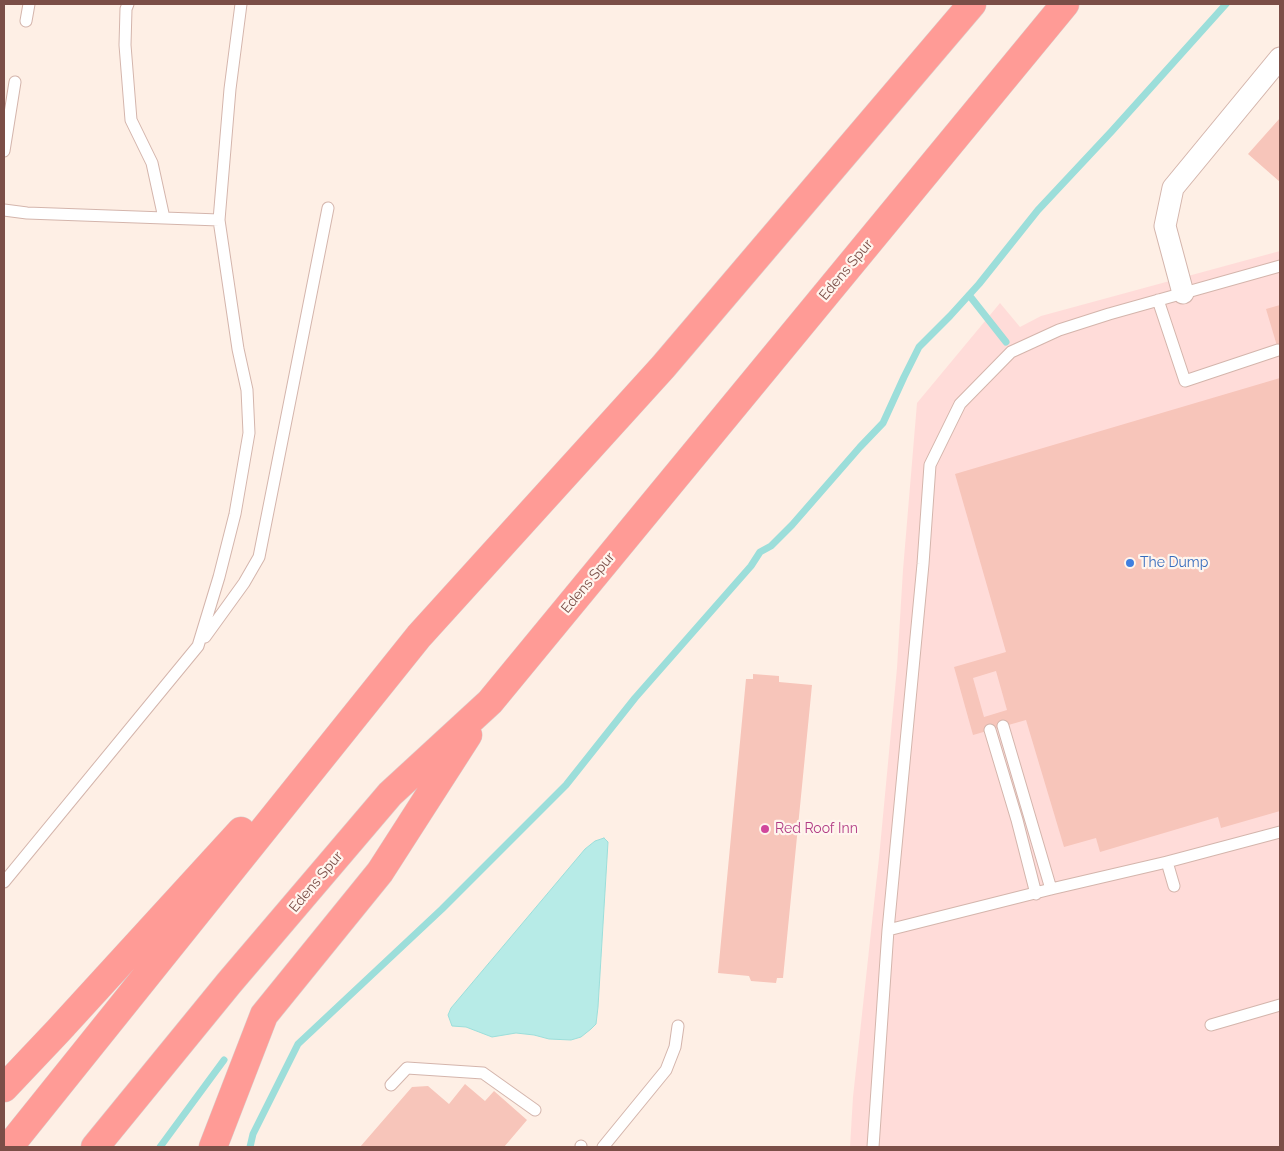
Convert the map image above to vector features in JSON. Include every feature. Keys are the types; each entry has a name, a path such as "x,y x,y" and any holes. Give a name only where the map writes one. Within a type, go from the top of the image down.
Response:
{"highway":[{"path":"4,1088 663,367 972,4"},
{"name":"Edens Spur","path":"95,1147 229,983 390,794 490,702 1065,4"},
{"path":"9,1147 419,636"},
{"path":"213,1147 264,1016 380,872 490,702"}],"street":[{"path":"1183,293 1165,226 1172,188 1280,58"}],"lane":[{"path":"26,20 29,4"},
{"path":"128,4 126,9 125,45 131,120 152,163 164,218"},
{"path":"198,646 219,577 235,514 249,433 247,390 238,349 219,220 230,90 241,4"},
{"path":"4,151 15,82"},
{"path":"4,882 198,646 244,583 259,557 328,208"},
{"path":"4,210 27,213 219,220"},
{"path":"874,1147 888,930 921,584 930,465 960,404 1011,352 1059,330 1280,266"},
{"path":"1158,300 1185,381 1278,350"},
{"path":"1003,726 1051,889"},
{"path":"990,730 1017,820 1036,894"},
{"path":"888,930 1167,862 1280,832"},
{"path":"1167,862 1174,886"},
{"path":"1211,1025 1280,1005"},
{"path":"603,1147 666,1070 675,1047 678,1026"},
{"path":"391,1085 407,1068 483,1073 535,1110"}],"shaded area":[{"path":"1280,251 1280,1147 850,1147 853,1097 897,668 917,403 1000,303 1020,327 1041,316"}],"water":[{"path":"604,838 608,842 596,1024 581,1037 571,1040 549,1039 516,1033 492,1037 466,1027 452,1026 448,1015 451,1008 585,849 595,841"}],"building":[{"path":"1280,118 1280,182 1248,154"},
{"path":"1280,305 1280,356 1266,309"},
{"name":"The Dump","path":"1280,378 1280,811 1221,828 1218,817 1100,852 1096,838 1064,847 1026,720 973,735 954,667 1006,652 955,474","holes":["996,671 1007,710 984,717 973,678"]},
{"name":"Red Roof Inn","path":"753,674 779,676 779,682 812,685 783,978 777,978 776,983 751,981 749,976 718,973 746,679 753,679"},
{"path":"465,1084 485,1101 494,1091 527,1120 504,1147 360,1147 412,1087 428,1086 449,1104"}],"waterway":[{"path":"250,1147 253,1134 298,1044 442,909 566,785 635,698 751,566 760,552 771,546 792,525 883,423 919,347 979,284 1038,210 1226,4"},
{"path":"969,295 1006,342"},
{"path":"160,1147 224,1060"}],"place":[{"name":"The Dump","path":"1130,563"},
{"name":"Red Roof Inn","path":"765,829"}]}
